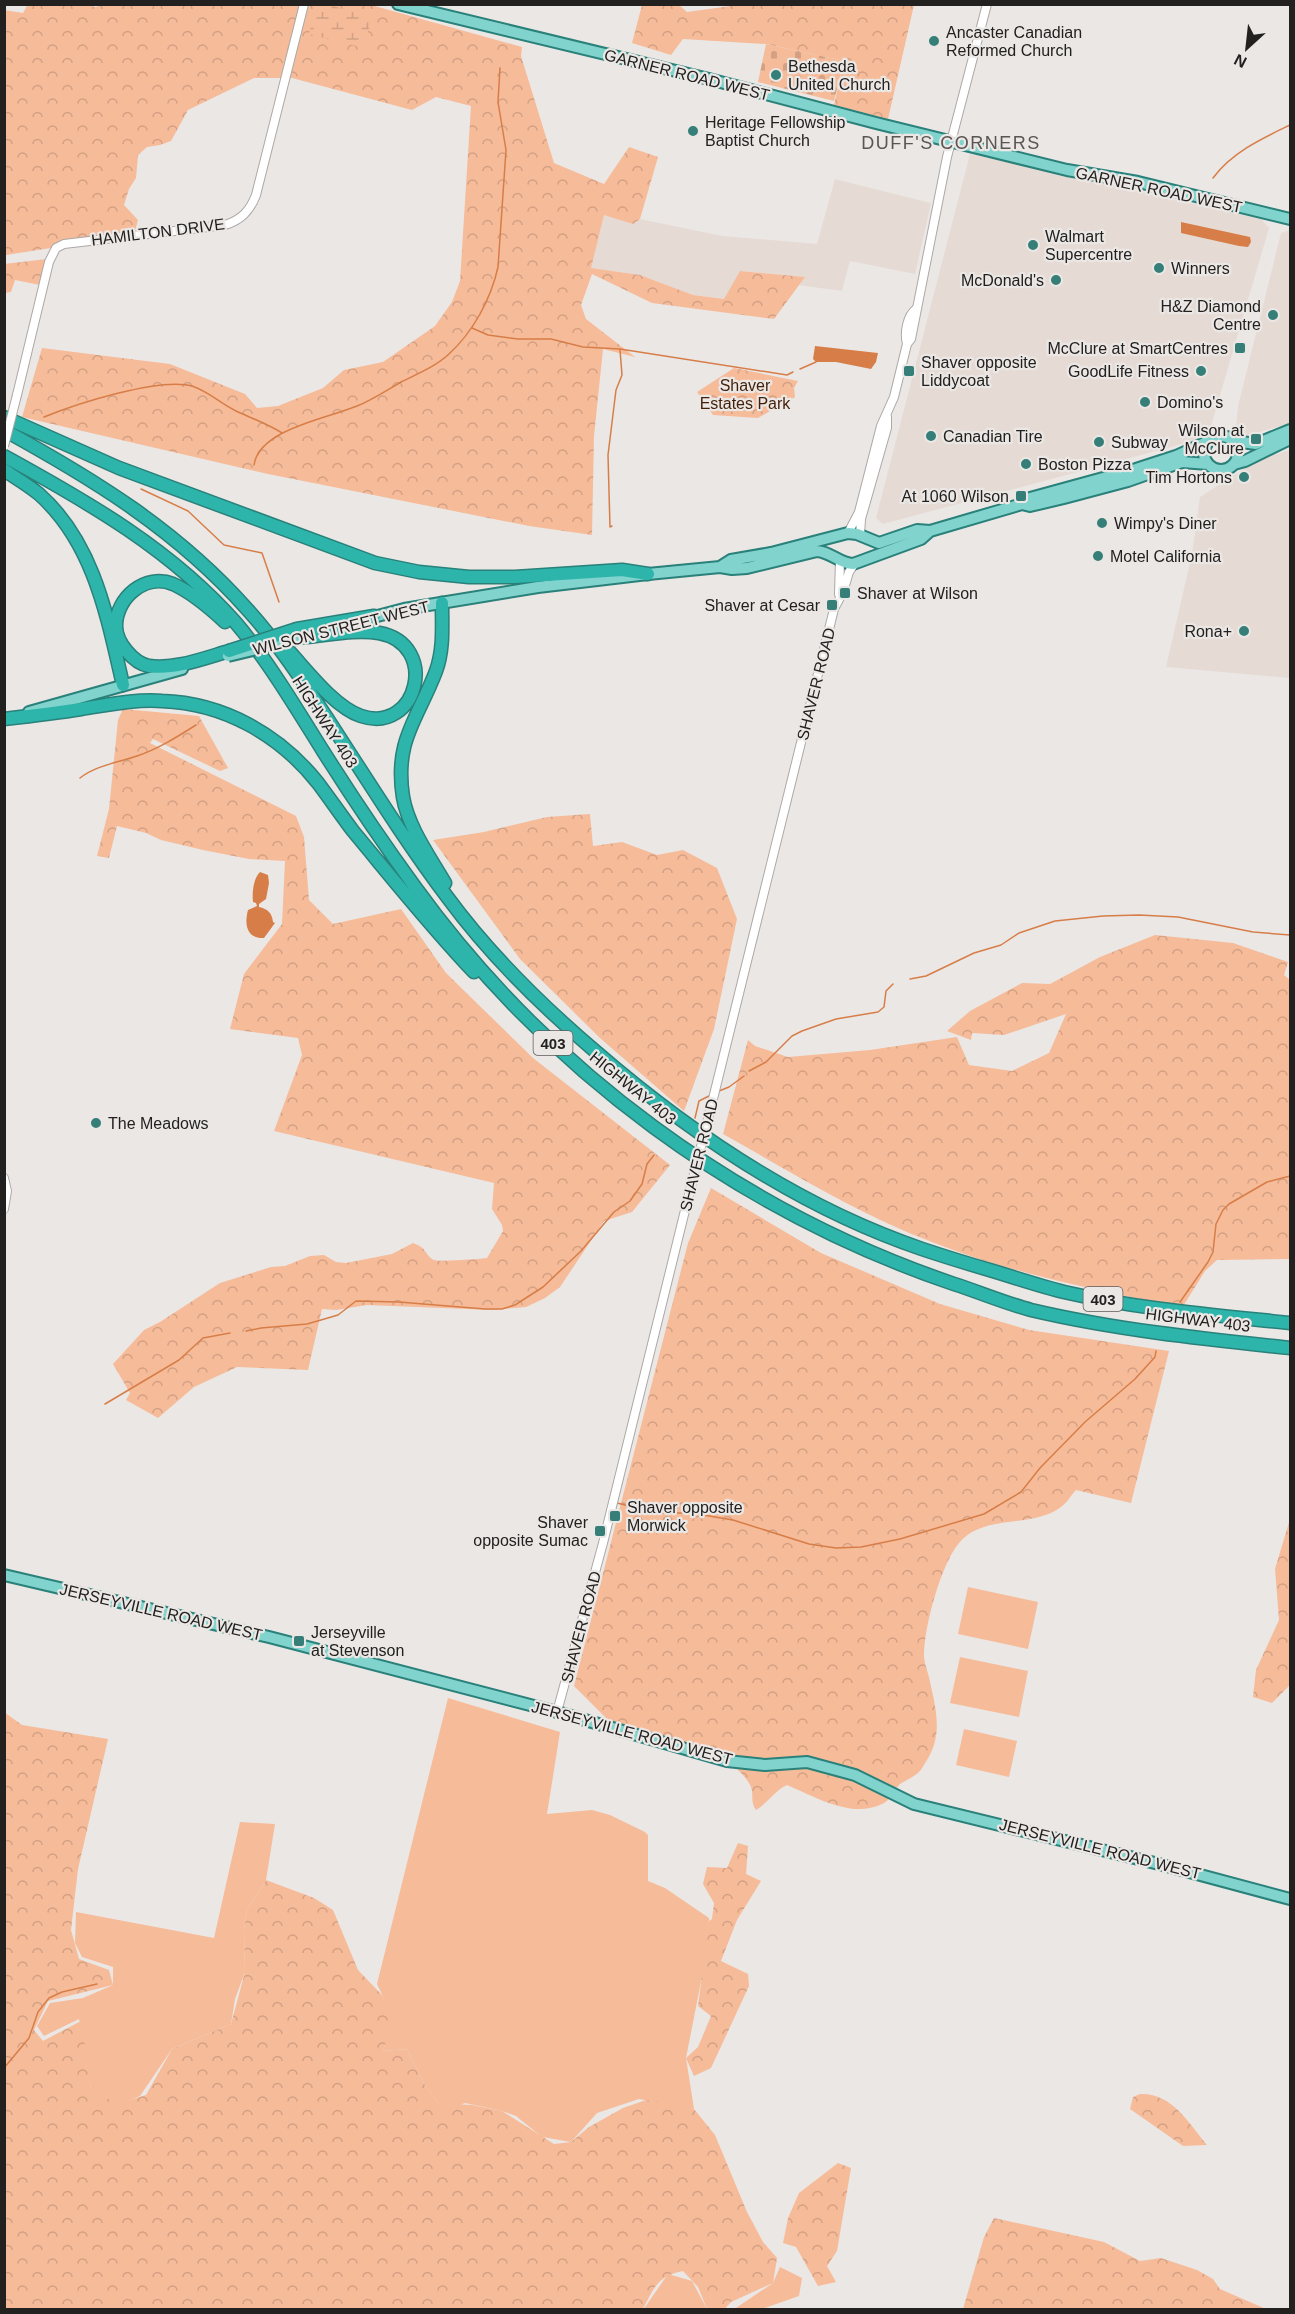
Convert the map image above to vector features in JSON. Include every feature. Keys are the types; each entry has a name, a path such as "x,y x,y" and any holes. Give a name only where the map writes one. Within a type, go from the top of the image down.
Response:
{"highway":[{"path":"4,417 119,468 375,563 419,572 469,577 515,577 622,570 648,574"},
{"name":"HIGHWAY 403","path":"4,430 61,461 128,502 193,554 248,609 300,677 396,826 450,902 506,967 559,1020 634,1085 686,1125 736,1158 799,1194 869,1228 920,1249 1062,1291 1164,1311 1290,1323"},
{"name":"HIGHWAY 403","path":"4,456 119,522 176,564 236,623 281,684 336,771 416,888 488,977 554,1044 623,1104 678,1145 775,1206 864,1250 913,1270 1029,1309 1174,1336 1290,1348"},
{"path":"4,470 38,493 60,516 80,544 96,579 123,685"},
{"path":"336,771 232,629 190,595 172,584 158,581 141,585 130,592 116,625 125,648 135,660 147,665 176,664 229,654 302,633 374,616"},
{"path":"442,603 442,649 437,670 410,725 404,744 401,776 404,799 411,821 451,893 559,1020"},
{"path":"248,609 334,699 349,710 361,716 376,718 391,716 412,695 417,670 410,652 395,639 378,633 302,633"},
{"path":"4,719 131,701 162,700 219,710 271,737 317,782 343,818 438,935 501,1000 554,1044"}],"main road":[{"name":"GARNER ROAD WEST","path":"398,4 709,79 854,118 1067,170 1138,182 1290,219"},
{"path":"930,531 921,539 857,562 848,564 837,557 835,548 838,538 845,534 860,535 871,542 880,543 917,530 930,531 1022,504 1030,498 1176,456 1211,440 1223,437 1256,444 1290,430"},
{"path":"1022,504 1030,506 1064,498 1128,481 1182,462 1208,464 1218,470 1226,469 1290,439"},
{"path":"1208,464 1204,453 1205,447 1211,440"},
{"path":"1234,441 1238,453 1234,464"},
{"name":"WILSON STREET WEST","path":"720,567 731,560 771,553 845,534"},
{"path":"857,562 865,554 866,548 860,535"},
{"name":"WILSON STREET WEST","path":"374,616 538,587 720,567 747,568 817,550 827,552 840,560"},
{"path":"4,719 229,654"},
{"name":"JERSEYVILLE ROAD WEST","path":"4,1575 269,1637 557,1712 727,1761 765,1765 807,1762 855,1775 914,1804 1152,1862 1290,1899"}],"street":[{"name":"HAMILTON DRIVE","path":"4,446 49,262 56,248 64,244 225,225 237,220 250,208 256,195 304,4"},
{"path":"845,534 859,512 881,426 894,397 907,344 911,339 952,141 987,4"},
{"path":"860,535 861,519 887,428 887,416"},
{"name":"SHAVER ROAD","path":"839,598 840,560"},
{"name":"SHAVER ROAD","path":"557,1712 603,1543 834,609 843,592 849,572 857,562"},
{"path":"4,1178 7,1191 4,1209"}],"shaded area":[{"path":"970,154 1261,219 1269,228 1211,426 1197,440 883,524 876,518"},
{"path":"835,179 931,203 915,274 850,261 842,291 798,285 804,277 740,271 725,299 693,295 640,275 590,268 604,214 633,224 640,219 722,236 817,244"},
{"path":"1181,222 1250,237 1251,242 1248,247 1239,246 1181,233"},
{"path":"1290,230 1290,423 1246,436 1239,433 1236,426 1238,406 1281,233"},
{"path":"815,346 878,353 871,369 836,362 816,362 813,359"},
{"path":"1290,450 1290,678 1166,667 1192,554 1200,497 1259,459"},
{"path":"260,872 268,875 269,883 266,899 259,904 259,907 269,912 275,923 264,938 250,934 246,921 248,910 257,906 253,902 253,890"}],"green space":[{"path":"28,4 88,4 95,7 107,4 371,5 522,47 521,56 554,163 604,184 629,147 658,157 640,219 633,224 604,215 591,268 640,275 693,295 724,299 740,271 805,277 774,319 652,303 592,274 581,305 586,319 635,357 603,349 594,436 592,535 529,526 268,474 22,417 42,348 170,364 245,394 257,408 278,406 323,388 344,370 383,362 435,326 452,302 460,281 471,106 436,97 412,110 292,78 254,78 188,110 171,141 147,147 138,155 136,178 129,189 124,205 138,220 134,235 6,255 4,10 23,13"},
{"path":"745,4 914,5 888,119 834,105 844,61 766,44 683,39 671,55 632,43 642,5 679,5 687,12"},
{"path":"316,5 328,5 372,16 364,48 309,34"},
{"path":"766,44 844,61 834,101 758,82"},
{"path":"47,259 40,285 15,280 11,292 5,293 4,264"},
{"name":"Shaver Estates Park","path":"734,368 798,381 794,388 795,397 758,418 713,415 697,392"},
{"path":"123,709 199,716 228,768 220,771 153,739 150,743 296,816 304,837 309,900 333,924 401,909 446,973 533,1058 670,1165 632,1212 604,1221 560,1287 545,1298 526,1307 492,1310 367,1305 336,1310 322,1309 308,1370 237,1367 194,1387 158,1418 126,1400 130,1393 113,1364 144,1330 220,1283 271,1267 285,1266 310,1256 324,1255 336,1262 346,1263 392,1254 413,1243 421,1247 434,1260 487,1258 503,1231 492,1209 494,1183 274,1131 302,1055 298,1038 230,1029 244,974 282,924 285,861 249,859 203,850 117,826 109,858 97,856 109,809 118,720"},
{"path":"590,814 593,846 622,842 657,855 683,850 717,868 737,919 714,1029 684,1111 600,1038 520,959 433,840 484,832 547,817"},
{"path":"1155,935 1233,943 1288,962 1284,975 1290,980 1290,1259 1217,1260 1205,1271 1182,1308 1087,1288 993,1263 905,1231 825,1192 723,1134 748,1040 755,1046 788,1057 870,1050 957,1037 969,1065 1012,1071 1049,1053 1066,1014 1004,1035 972,1033 971,1040 947,1031 970,1011 1022,983 1050,984 1100,957"},
{"path":"711,1188 821,1253 940,1304 1029,1330 1169,1351 1131,1503 1076,1490 1063,1505 1049,1514 995,1524 969,1534 952,1553 935,1596 925,1643 924,1660 937,1719 932,1750 919,1772 900,1784 885,1803 870,1808 846,1808 834,1805 787,1785 756,1810 749,1783 740,1771 725,1758 607,1719 574,1686 688,1243"},
{"path":"1290,1519 1290,1685 1272,1703 1253,1697 1256,1670 1279,1620 1275,1569"},
{"path":"968,1587 1038,1602 1028,1649 958,1634"},
{"path":"960,1657 1028,1671 1019,1717 950,1703"},
{"path":"448,1698 560,1732 547,1814 592,1810 610,1815 645,1832 648,1835 648,1881 665,1888 709,1918 708,1946 686,2058 694,2109 639,2099 597,2113 571,2142 542,2137 516,2116 502,2111 465,2103 452,2108 438,2103 425,2085 407,2049 383,2051 389,2016 377,1984"},
{"path":"4,1712 22,1725 108,1739 78,1869 71,1930 79,1959 109,1970 113,1985 48,2001 34,2030 43,2041 79,2022 82,2025 91,2089 117,2104 146,2095 172,2049 231,2024 245,1972 244,1930 247,1910 266,1880 314,1898 333,1910 358,1970 382,1995 389,2008 389,2032 383,2051 407,2049 425,2085 438,2103 472,2105 502,2111 554,2144 571,2142 589,2127 623,2108 646,2100 672,2103 694,2109 715,2135 747,2212 763,2242 777,2258 773,2283 731,2302 724,2310 707,2309 698,2287 683,2271 667,2276 657,2284 643,2309 5,2309"},
{"path":"964,1729 1017,1741 1009,1777 956,1765"},
{"path":"240,1822 275,1824 266,1880 247,1910 244,1930 245,1972 235,1999 231,2024 172,2049 140,2096 116,2106 91,2089 79,2019 44,2036 37,2026 50,2003 83,1998 113,1985 113,1967 82,1957 75,1943 76,1912 214,1938"},
{"path":"738,1843 748,1846 746,1874 761,1881 737,1920 721,1961 748,1974 749,1986 711,2068 694,2076 686,2058 698,2047 711,2016 698,2006 709,1921 712,1919 714,1903 703,1884 707,1867 727,1868"},
{"path":"1140,2094 1161,2098 1178,2110 1207,2145 1183,2146 1130,2109 1133,2097"},
{"path":"838,2163 851,2168 837,2251 827,2266 836,2282 818,2286 796,2247 783,2243 788,2218 799,2193"},
{"path":"994,2218 1104,2242 1140,2261 1161,2258 1197,2270 1213,2279 1220,2289 1266,2309 963,2309 984,2237"},
{"path":"780,2267 802,2278 799,2296 762,2309 733,2310 773,2283"},
{"path":"668,2274 692,2281 707,2309 643,2310"}],"waterway":[{"path":"254,465 259,453 268,442 281,434 313,420 363,404 438,363 466,336 480,314 491,291 498,267 506,150 498,102 500,68"},
{"path":"1213,178 1239,153 1290,125"},
{"path":"472,328 488,335 518,339 551,339 583,347 620,349 787,375 793,372"},
{"path":"612,526 610,527 608,455 616,390 622,375 620,350"},
{"path":"800,369 816,362"},
{"path":"44,417 118,393 177,384 198,388 230,408 282,433"},
{"path":"141,489 188,511 224,545 262,553 279,602"},
{"path":"80,778 100,767 152,750 196,725"},
{"path":"910,979 926,976 974,953 1001,945 1019,933 1055,921 1103,916 1178,917 1253,932 1290,935"},
{"path":"749,1071 766,1062 792,1036 802,1031 836,1019 878,1012 884,1007 886,991 893,984"},
{"path":"719,1091 744,1076"},
{"path":"695,1118 699,1101 709,1096"},
{"path":"246,1331 307,1324 338,1315 356,1301 485,1309 502,1309 515,1305 543,1287 581,1251 614,1212 630,1201 642,1184 647,1164 654,1155"},
{"path":"1180,1302 1213,1252 1216,1224 1223,1210 1229,1204 1267,1182 1290,1176"},
{"path":"105,1404 179,1360 203,1338 230,1333"},
{"path":"617,1503 657,1513 691,1513 733,1520 809,1544 836,1548 861,1547 900,1539 984,1514 1021,1492 1040,1468 1085,1422 1135,1379 1155,1357 1156,1351"},
{"path":"4,2068 29,2038 38,2012 49,1998 62,1992 97,1984"}],"place":[{"name":"Ancaster Canadian Reformed Church","path":"934,41"},
{"name":"Bethesda United Church","path":"776,75"},
{"name":"Heritage Fellowship Baptist Church","path":"693,131"},
{"name":"Walmart Supercentre","path":"1033,245"},
{"name":"Winners","path":"1159,268"},
{"name":"McDonald's","path":"1056,280"},
{"name":"H&Z Diamond Centre","path":"1273,315"},
{"name":"McClure at SmartCentres","path":"1240,348"},
{"name":"Shaver opposite Liddycoat","path":"909,371"},
{"name":"GoodLife Fitness","path":"1201,371"},
{"name":"Domino's","path":"1145,402"},
{"name":"Canadian Tire","path":"931,436"},
{"name":"Wilson at McClure","path":"1256,439"},
{"name":"Subway","path":"1099,442"},
{"name":"Boston Pizza","path":"1026,464"},
{"name":"Tim Hortons","path":"1244,477"},
{"name":"At 1060 Wilson","path":"1021,496"},
{"name":"Wimpy's Diner","path":"1102,523"},
{"name":"Motel California","path":"1098,556"},
{"name":"Shaver at Wilson","path":"845,593"},
{"name":"Shaver at Cesar","path":"832,605"},
{"name":"Rona+","path":"1244,631"},
{"name":"The Meadows","path":"96,1123"},
{"name":"Shaver opposite Morwick","path":"615,1516"},
{"name":"Shaver opposite Sumac","path":"600,1531"},
{"name":"Jerseyville at Stevenson","path":"299,1641"}],"district":[{"name":"DUFF'S CORNERS","path":"951,143"}]}
